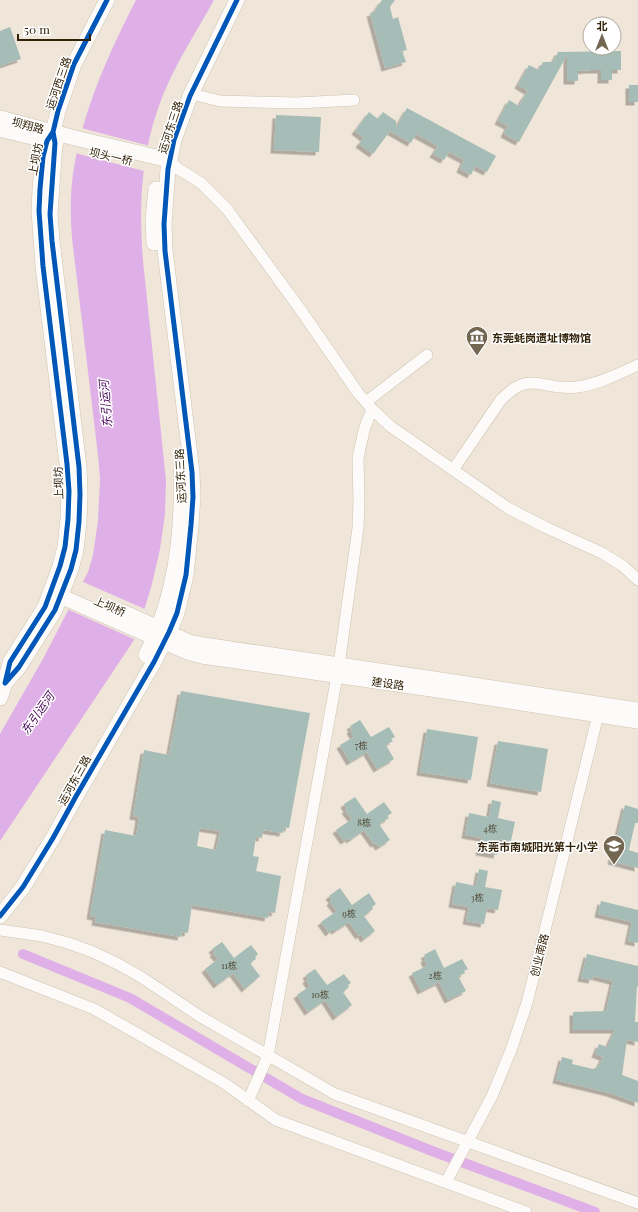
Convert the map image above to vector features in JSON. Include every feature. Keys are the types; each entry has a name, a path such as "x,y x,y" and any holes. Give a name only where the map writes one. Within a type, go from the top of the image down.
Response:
{"street":[{"name":"运河西三路","path":"52,138 58,111 74,64 106,0"},
{"name":"运河东三路","path":"0,903 16,883 46,835 156,633 177,612 186,575 193,497 192,472 165,251 161,163 174,140 192,94 237,0"},
{"path":"192,94 220,101 297,102 354,100"},
{"name":"坝翔路","path":"0,118 52,138"},
{"name":"坝翔路","path":"0,129 78,144"},
{"name":"上坝坊","path":"0,698 5,682 19,668 55,610 71,569 76,550 79,522 79,467 55,269 50,214 52,138"},
{"name":"坝头一桥","path":"78,144 161,163"},
{"path":"161,163 201,183 227,209 300,309 348,380 369,405 402,435 514,511 612,559 638,580"},
{"path":"251,1096 268,1056 338,670 358,528 358,459 369,405 428,355"},
{"path":"453,470 500,401 518,386 531,382 538,382 566,388 579,387 608,379 638,365"},
{"name":"上坝桥","path":"62,591 156,633"},
{"name":"运河东三路","path":"0,916 23,887 53,838 78,792 156,633"},
{"name":"建设路","path":"156,633 187,652 202,656 338,670 638,710"},
{"name":"建设路","path":"338,670 638,721"},
{"name":"创业南路","path":"448,1178 492,1096 512,1050 527,1003 598,715"},
{"path":"0,930 42,936 68,943 112,961 141,977 201,1017 335,1094 638,1202"},
{"path":"0,972 94,1009 224,1084 251,1096 276,1120 448,1178 526,1212"}],"water":[{"name":"东引运河","path":"136,0 214,0 166,88 152,130 144,173 141,216 143,261 166,480 165,514 160,549 152,584 136,637 0,841 0,734 44,657 88,572 93,555 98,521 100,479 72,238 71,190 79,141 92,99 108,59"}],"pier":[{"path":"81,128 150,146 144,171 75,153"},
{"path":"81,581 147,610 136,640 67,609"}],"building":[{"path":"382,0 395,0 390,7 393,19 398,17 407,50 402,51 406,62 385,68 370,13 374,12"},
{"path":"10,27 21,59 0,66 0,31"},
{"path":"558,52 582,52 582,56 621,56 621,70 612,70 612,80 601,80 601,70 590,70 578,71 578,81 567,81 567,55 519,142 504,134 508,126 498,121 509,100 519,106 528,91 518,85 529,65 539,70 543,62 553,62"},
{"path":"629,85 638,85 638,102 629,102"},
{"path":"407,108 496,156 487,172 475,166 471,175 460,169 464,160 449,152 444,160 433,154 438,146 416,134 411,143 390,131 373,154 359,144 364,138 355,131 369,112 378,119 383,112 396,121 396,128"},
{"path":"276,115 321,117 319,152 274,150"},
{"path":"181,691 310,713 289,828 284,827 283,833 263,830 262,838 256,837 253,856 259,857 256,871 281,876 275,913 269,912 268,918 192,905 188,933 182,932 181,937 95,922 96,917 90,916 105,830 136,836 139,817 133,816 144,750 169,755","holes":["200,828 220,831 216,850 197,846"]},
{"path":"360,720 371,737 389,727 395,737 391,739 393,741 386,745 394,759 377,769 367,752 350,762 340,745 354,737 350,730 352,729 350,726"},
{"path":"427,729 478,737 471,780 420,772"},
{"path":"498,741 548,749 541,792 490,783"},
{"path":"355,797 367,814 384,802 392,813 387,816 389,818 379,824 390,840 379,847 376,843 374,844 364,830 350,840 349,838 344,841 336,830 352,819 345,810 347,809 344,804"},
{"path":"492,800 501,802 498,818 515,822 511,841 500,839 497,855 479,852 482,838 465,835 469,813 489,817"},
{"path":"625,805 638,809 638,823 635,823 629,850 638,853 638,868 611,861"},
{"path":"479,869 488,871 485,887 502,890 498,910 487,908 484,924 466,921 469,907 452,904 456,882 476,886"},
{"path":"340,888 352,905 369,893 376,904 372,907 373,909 364,916 375,931 364,939 361,934 359,936 349,922 335,931 333,929 329,933 321,922 337,911 330,902 332,900 329,896"},
{"path":"601,901 638,910 638,943 628,941 632,922 598,914"},
{"path":"222,942 234,958 251,945 258,954 255,957 256,959 250,963 260,976 245,989 233,973 217,985 205,969 218,959 213,953 215,952 212,949"},
{"path":"435,949 444,968 462,959 468,969 464,971 465,973 458,976 466,991 448,1000 439,982 421,991 412,973 427,966 424,955"},
{"path":"587,954 638,966 635,1022 638,1022 638,1042 627,1040 622,1075 638,1081 638,1103 610,1093 556,1080 562,1057 573,1060 572,1064 593,1069 598,1067 603,1057 595,1054 599,1044 607,1047 615,1030 573,1030 573,1012 606,1011 613,981 593,976 592,980 581,978"},
{"path":"315,969 327,985 344,974 351,983 343,992 352,1005 336,1017 325,1000 308,1012 297,995 310,986 306,980 308,978 306,975"}],"waterway":[{"path":"23,954 130,998 302,1099 432,1151 595,1212"}],"cycle path":[{"path":"53,132 55,143 50,214 79,467 79,522 76,550 71,569 55,610 19,667 5,683 10,662 45,607 60,566 65,547 68,519 69,491 67,464 43,266 39,211 43,157 47,141 53,132 58,111 74,64 107,0"},
{"path":"0,916 23,887 53,838 154,662 177,613 186,575 193,497 192,472 165,251 164,224 168,169 174,140 190,96 237,0"}],"place":[{"name":"东莞蚝岗遗址博物馆","path":"477,356"},
{"name":"东莞市南城阳光第十小学","path":"614,866"}]}
